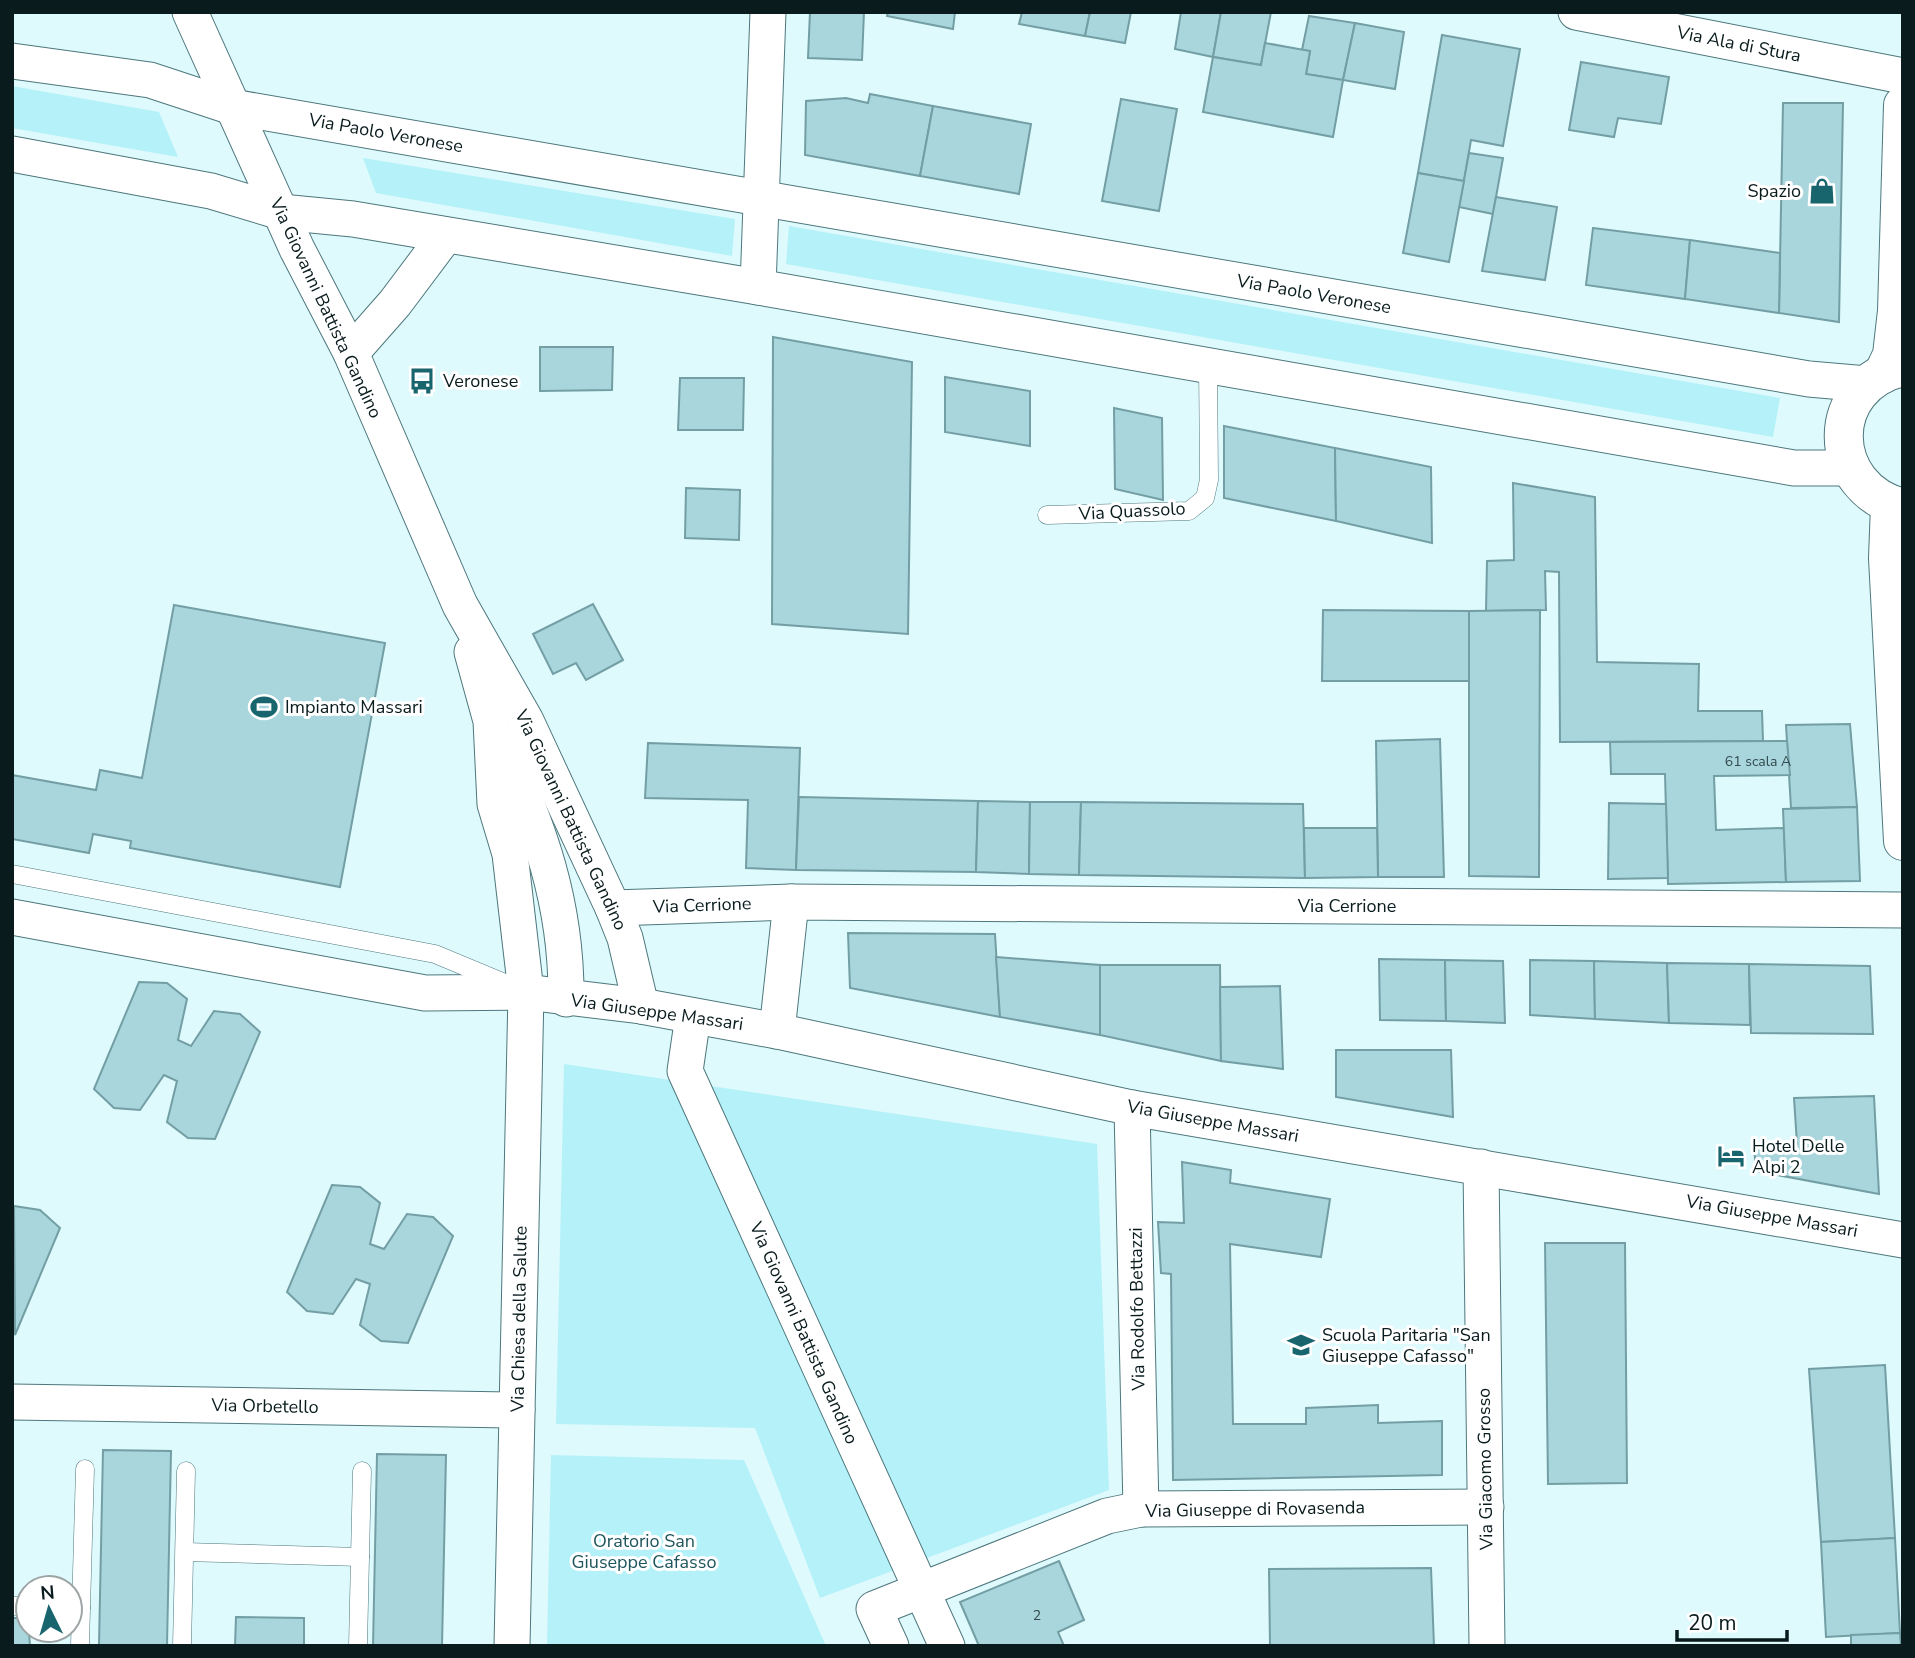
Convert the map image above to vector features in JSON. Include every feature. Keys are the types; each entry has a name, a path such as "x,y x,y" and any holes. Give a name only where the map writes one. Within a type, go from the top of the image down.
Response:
{"street":[{"name":"Via Giovanni Battista Gandino","path":"190,12 281,212 351,353 460,605 526,720 613,908 625,938 640,1006"},
{"path":"758,287 768,12"},
{"name":"Via Ala di Stura","path":"1576,12 1903,76"},
{"name":"Via Paolo Veronese","path":"12,61 150,80 232,107 1809,379 1884,375"},
{"path":"1903,104 1897,311 1892,355 1884,375 1853,402 1844,423 1843,446 1849,468 1874,497 1897,507 1888,558 1903,841"},
{"path":"12,154 211,191 281,212 446,235 758,287 1794,468 1849,468"},
{"path":"351,353 395,303 446,235"},
{"name":"Via Giovanni Battista Gandino","path":"460,605 491,721 495,804 511,863 526,992"},
{"path":"491,721 535,821 548,863 566,953 566,999"},
{"path":"777,1031 791,902"},
{"name":"Via Cerrione","path":"613,908 791,902 1903,910"},
{"name":"Via Giuseppe Massari","path":"12,917 425,993 526,992 640,1006 777,1031 1132,1108 1903,1240"},
{"name":"Via Chiesa della Salute","path":"512,1646 526,992"},
{"name":"Via Giovanni Battista Gandino","path":"693,1016 685,1071 947,1646"},
{"name":"Via Rodolfo Bettazzi","path":"1132,1108 1141,1509"},
{"name":"Via Giacomo Grosso","path":"1480,1167 1487,1646"},
{"name":"Via Orbetello","path":"12,1402 517,1410"},
{"name":"Via Giuseppe di Rovasenda","path":"891,1646 874,1609 1108,1516 1141,1509 1486,1507"}],"lane":[{"name":"Via Quassolo","path":"1047,515 1189,512 1205,498 1209,480 1208,364"},
{"name":"Via Giuseppe Massari","path":"12,874 436,954 526,992"},
{"path":"77,1574 85,1469"},
{"path":"182,1646 186,1471"},
{"path":"358,1646 362,1471"},
{"path":"185,1552 360,1557"}],"green space":[{"path":"12,86 159,112 178,157 12,128"},
{"path":"363,158 735,219 732,256 376,193"},
{"path":"789,226 1780,398 1773,437 786,264"},
{"path":"564,1064 1097,1144 1109,1490 820,1598 755,1428 556,1424"},
{"name":"Oratorio San Giuseppe Cafasso","path":"551,1455 744,1460 826,1646 547,1646"}],"building":[{"path":"810,12 864,12 862,60 808,58"},
{"path":"888,12 955,12 953,29 887,16"},
{"path":"1022,12 1090,12 1085,36 1019,24"},
{"path":"1090,12 1131,12 1125,43 1085,36"},
{"path":"1181,12 1221,12 1213,57 1175,49"},
{"path":"1221,12 1271,12 1261,65 1213,57"},
{"path":"1309,16 1355,23 1343,80 1306,74 1310,51 1302,50"},
{"path":"1355,23 1404,32 1395,89 1343,80"},
{"path":"1442,35 1520,49 1503,146 1471,140 1464,181 1418,173"},
{"path":"1265,43 1310,51 1306,74 1343,80 1333,137 1203,112 1213,57 1261,65"},
{"path":"1581,62 1669,77 1661,124 1618,118 1614,137 1569,130"},
{"path":"870,94 933,106 920,176 805,155 806,101 846,98 868,103"},
{"path":"1121,99 1177,109 1159,211 1102,201"},
{"path":"1783,103 1843,103 1839,322 1779,313"},
{"path":"933,106 1031,124 1019,194 920,176"},
{"path":"1469,153 1503,158 1493,214 1459,207"},
{"path":"1418,173 1464,181 1449,262 1403,253"},
{"path":"1496,197 1557,207 1545,280 1482,271"},
{"path":"1593,228 1690,240 1685,299 1586,285"},
{"path":"1690,240 1780,253 1779,313 1685,299"},
{"path":"773,337 912,362 908,634 772,624"},
{"path":"540,347 613,347 612,390 540,391"},
{"path":"945,377 1030,391 1030,446 945,432"},
{"path":"680,378 744,378 743,430 678,430"},
{"path":"1114,408 1162,418 1163,500 1115,489"},
{"path":"1224,426 1335,448 1336,521 1224,498"},
{"path":"1335,448 1431,467 1432,543 1336,521"},
{"path":"1513,483 1595,497 1597,662 1699,664 1698,711 1762,711 1763,741 1560,742 1559,572 1545,571 1546,610 1486,611 1487,561 1514,560"},
{"path":"686,488 740,490 739,540 685,538"},
{"path":"593,604 623,660 586,680 576,663 553,674 533,634"},
{"name":"Impianto Massari","path":"174,605 385,643 340,887 130,848 131,841 93,834 89,853 12,839 12,775 96,790 100,770 142,778"},
{"path":"1323,610 1469,611 1469,681 1322,681"},
{"path":"1540,610 1539,877 1469,876 1469,611"},
{"path":"1850,724 1857,807 1791,808 1786,725"},
{"path":"1440,739 1444,877 1378,877 1376,741"},
{"path":"1787,741 1790,775 1714,776 1716,830 1784,828 1786,882 1668,884 1665,774 1611,774 1610,742"},
{"path":"648,743 800,748 796,870 746,868 748,800 645,798"},
{"path":"799,797 978,801 976,872 796,870"},
{"path":"978,801 1030,802 1029,874 976,872"},
{"path":"1030,802 1081,802 1079,875 1029,874"},
{"path":"1081,802 1303,804 1305,878 1079,875"},
{"path":"1609,803 1666,804 1668,878 1608,879"},
{"path":"1857,807 1860,881 1786,882 1783,809"},
{"path":"1304,828 1377,828 1378,877 1305,878"},
{"path":"848,933 995,934 1000,1017 850,988"},
{"path":"996,957 1100,965 1100,1035 1000,1017"},
{"path":"1379,959 1445,960 1446,1021 1380,1020"},
{"path":"1445,960 1503,961 1505,1023 1446,1021"},
{"path":"1530,960 1594,961 1595,1019 1530,1015"},
{"path":"1594,961 1667,963 1669,1023 1595,1019"},
{"path":"1667,963 1749,964 1750,1025 1669,1023"},
{"path":"1749,964 1870,966 1873,1034 1751,1033"},
{"path":"1100,965 1220,965 1221,1061 1100,1035"},
{"path":"139,982 167,983 187,999 178,1040 191,1046 214,1011 240,1014 260,1032 215,1139 188,1138 167,1122 177,1081 164,1075 140,1110 114,1108 94,1089"},
{"path":"1280,986 1283,1069 1221,1061 1220,987"},
{"path":"1336,1050 1451,1050 1453,1117 1336,1097"},
{"path":"1874,1096 1879,1194 1756,1171 1754,1147 1797,1144 1794,1098"},
{"path":"1182,1162 1231,1170 1230,1183 1330,1199 1321,1257 1230,1244 1233,1424 1306,1424 1306,1408 1378,1405 1378,1423 1442,1421 1442,1475 1173,1480 1171,1274 1161,1273 1158,1222 1184,1223"},
{"path":"332,1185 360,1187 380,1203 370,1244 384,1249 407,1214 433,1217 453,1236 408,1343 381,1341 360,1325 370,1284 356,1279 333,1314 307,1311 287,1292"},
{"path":"14,1206 40,1210 60,1228 15,1335"},
{"path":"1545,1243 1625,1243 1627,1483 1548,1484"},
{"path":"1885,1365 1895,1538 1821,1542 1809,1369"},
{"path":"103,1450 171,1451 167,1646 99,1645"},
{"path":"377,1454 446,1455 442,1646 373,1646"},
{"path":"1895,1538 1900,1633 1826,1637 1821,1542"},
{"path":"1059,1561 1084,1620 1058,1632 1064,1646 979,1646 960,1602"},
{"path":"1431,1568 1434,1646 1270,1646 1269,1569"},
{"path":"236,1617 304,1618 304,1646 235,1646"},
{"path":"14,1618 14,1644 30,1646 12,1646"},
{"path":"1900,1633 1901,1646 1851,1646 1851,1635"}],"place":[{"name":"Spazio","path":"1822,191"},
{"name":"Veronese","path":"422,381"},
{"name":"Impianto Massari","path":"264,707"},
{"name":"Hotel Delle Alpi 2","path":"1731,1156"},
{"name":"Scuola Paritaria \"San Giuseppe Cafasso\"","path":"1301,1345"}]}
